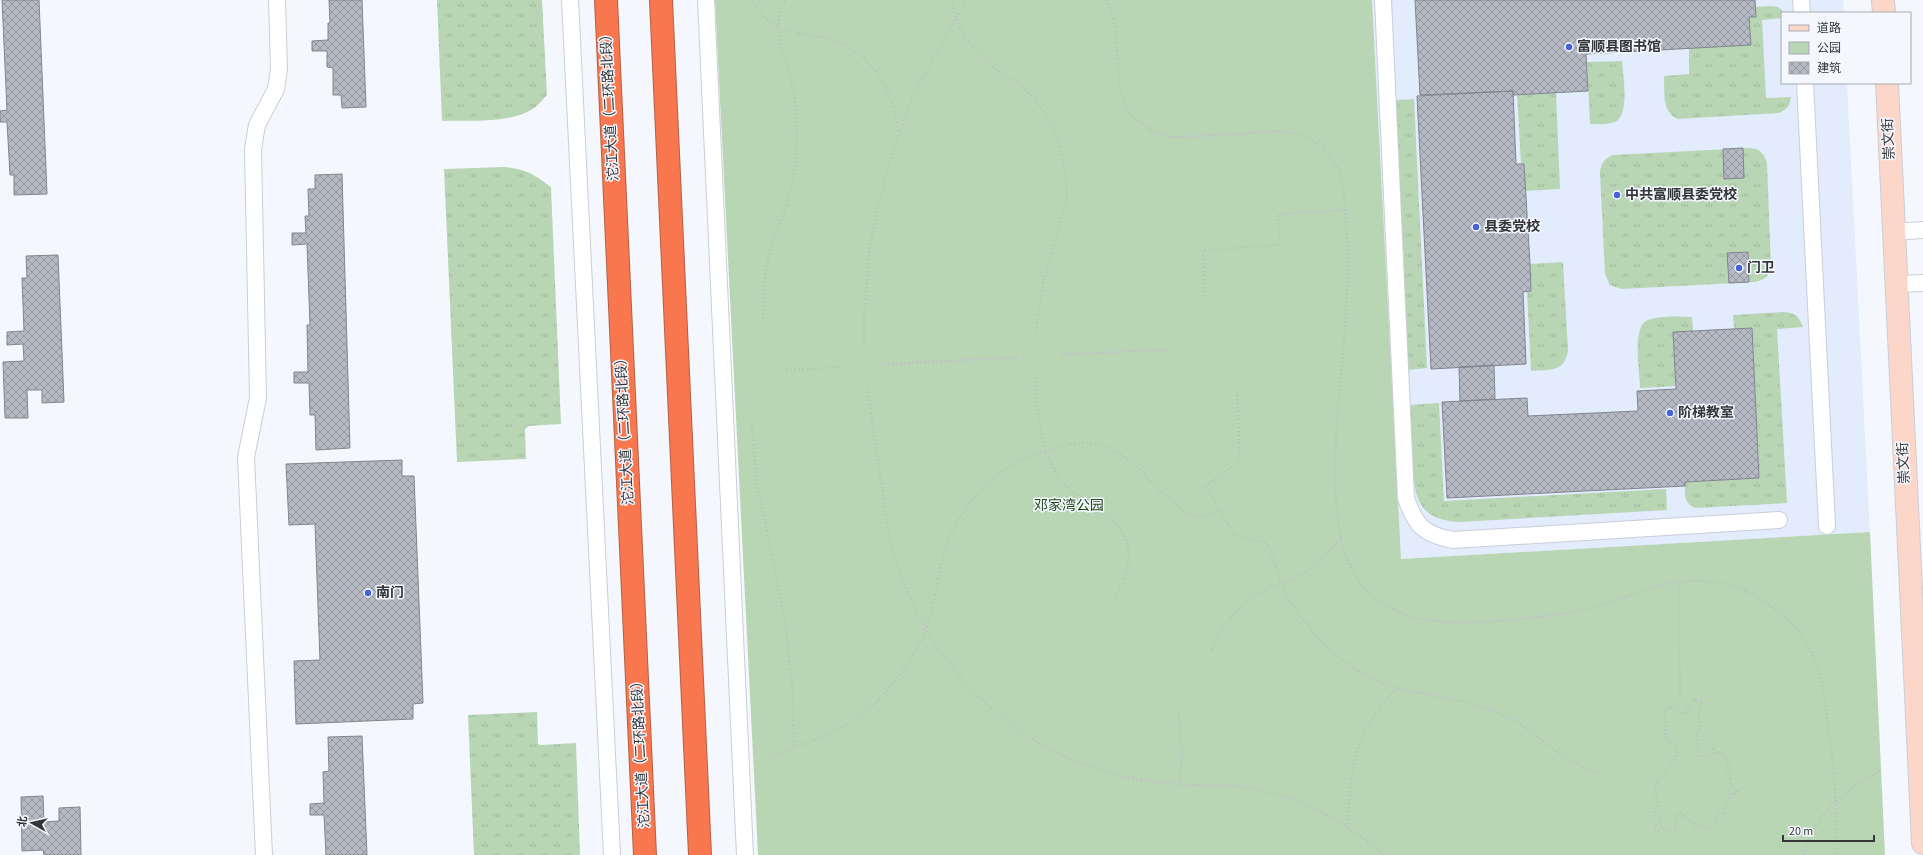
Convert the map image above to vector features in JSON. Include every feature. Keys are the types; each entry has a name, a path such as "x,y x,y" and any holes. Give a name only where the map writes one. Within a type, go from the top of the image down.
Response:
{"highway":[{"name":"沱江大道（二环路北段）","path":"606,0 645,855"},
{"path":"661,0 700,855"}],"street":[{"path":"1883,0 1884,12"},
{"name":"崇文街","path":"1887,84 1923,843"}],"lane":[{"path":"264,855 246,457 258,398 253,148 257,124 276,89 280,69 277,0"},
{"path":"570,0 612,855"},
{"path":"706,0 745,855"},
{"path":"1382,0 1406,498 1412,516 1422,528 1436,537 1453,540 1779,520"},
{"path":"1801,0 1802,12"},
{"path":"1805,84 1826,526"},
{"path":"1894,232 1923,230"},
{"path":"1896,284 1923,283"}],"path":[{"path":"752,0 758,12 777,26 802,35 828,38 847,46 863,58 877,71 886,85 892,101 899,134"},
{"path":"763,318 765,280 770,253 789,195 797,137 796,108 792,83 778,40 778,16 786,0"},
{"path":"952,0 955,18 968,40 981,56 996,70 1017,83 1034,98 1048,117 1057,136 1066,178 1066,198 1043,283 1036,333"},
{"path":"864,344 864,313 870,247 877,209 891,156 914,94 966,0"},
{"path":"1106,0 1111,10 1115,28 1120,91 1127,106 1136,119 1145,127 1168,136 1279,132 1293,133 1306,137 1322,147 1334,162 1341,178 1345,210 1348,284 1335,435 1337,493 1342,539 1350,565 1360,583 1374,597 1394,611 1419,619 1450,622 1488,622 1533,619 1587,608 1679,582 1707,581 1728,584 1752,593 1792,623 1809,647 1820,673 1832,750 1836,801 1837,855"},
{"path":"1205,296 1203,250 1280,246 1278,214 1345,210"},
{"path":"1062,355 1172,349"},
{"path":"888,364 1017,357"},
{"path":"787,370 843,367"},
{"path":"1035,378 1040,424 1046,451 1061,479 1085,502 1109,517 1121,530 1126,543 1128,569 1123,586 1114,598"},
{"path":"868,388 884,505 892,550 906,590 926,629 943,657 964,684 993,711 1022,733 1060,755 1129,779 1255,789 1293,799 1331,817 1367,840 1383,855"},
{"path":"1237,395 1240,461 1206,486 1234,535 1267,543 1286,595 1296,611 1327,648 1352,667 1396,688 1470,703 1515,720 1569,760 1600,774"},
{"path":"752,424 756,478 780,592 789,649 792,683 794,748"},
{"path":"759,768 777,754 836,730 856,718 890,687 907,666 926,629 934,603 944,553 964,512 976,494 997,476 1030,455 1074,443 1105,446 1125,457 1185,511 1199,517 1220,510"},
{"path":"1212,649 1220,632 1248,601 1264,590 1298,576 1311,568 1342,539"},
{"path":"1679,582 1680,696"},
{"path":"1348,828 1353,770 1358,747 1368,726 1396,688"},
{"path":"1701,700 1702,704 1698,714 1702,728 1697,733 1698,756 1708,757 1713,749 1715,754 1720,751 1723,753 1724,758 1730,763 1729,766 1726,767 1731,776 1730,785 1737,790 1737,793 1731,794 1727,800 1723,813 1717,815 1717,821 1712,828 1707,829 1699,824 1696,826 1680,813 1675,817 1677,821 1675,829 1667,831 1661,826 1658,832 1655,829 1655,826 1662,820 1656,818 1654,814 1659,801 1655,792 1656,784 1672,764 1672,761 1676,757 1678,748 1669,741 1666,735 1667,725 1663,717 1664,712 1666,708 1675,708 1682,713 1686,712 1692,701 1701,700"},
{"path":"1178,709 1182,750 1180,784"},
{"path":"1804,855 1820,819 1836,801 1859,782 1881,770"}],"shaded area":[{"name":"中共富顺县委党校","path":"1372,0 1843,0 1844,12 1781,12 1781,84 1847,84 1870,532 1400,559"}],"green space":[{"path":"437,0 542,0 547,95 531,110 510,117 476,121 442,121"},
{"name":"邓家湾公园","path":"715,0 1372,0 1401,559 1870,532 1885,855 758,855"},
{"path":"1755,7 1778,7 1784,12 1781,12 1781,18 1762,20 1766,98 1791,97 1788,107 1779,113 1678,119 1673,116 1666,107 1664,95 1664,76 1689,74 1689,48 1751,45 1749,17 1755,17"},
{"path":"1622,61 1624,104 1623,112 1620,118 1612,123 1590,124 1587,62"},
{"path":"1556,93 1560,189 1525,191 1524,164 1521,164 1517,94"},
{"path":"1414,99 1427,368 1408,370 1395,100"},
{"path":"1749,148 1759,150 1767,163 1771,267 1766,277 1755,282 1621,289 1610,285 1605,274 1600,172 1602,163 1606,159 1613,155"},
{"path":"504,167 518,169 529,173 551,187 561,424 529,426 525,429 526,459 457,462 444,169"},
{"path":"1563,262 1568,351 1566,358 1560,366 1550,370 1531,371 1527,291 1531,291 1530,264"},
{"path":"1784,312 1791,313 1796,316 1800,320 1803,327 1777,329 1787,503 1695,508 1688,504 1685,494 1685,482 1759,478 1752,328 1734,329 1733,315"},
{"path":"1659,317 1692,317 1693,331 1673,332 1676,386 1640,388 1638,340 1643,324 1648,320"},
{"path":"1439,403 1444,501 1666,489 1667,510 1459,522 1444,520 1433,516 1425,510 1416,493 1413,470 1410,405"},
{"path":"537,712 538,744 576,743 580,855 474,855 468,715"}],"building":[{"path":"2,0 39,0 47,194 14,195 14,175 10,175 7,122 0,122 0,111 7,110"},
{"path":"329,0 362,0 366,107 342,108 341,95 333,95 333,68 327,67 327,51 312,51 312,41 328,40 328,23 330,23"},
{"name":"富顺县图书馆","path":"1415,0 1755,0 1756,17 1749,17 1751,45 1586,54 1588,91 1513,95 1513,91 1420,95"},
{"name":"县委党校","path":"1513,91 1516,164 1524,164 1530,264 1531,291 1523,292 1526,364 1431,369 1417,96"},
{"path":"1743,148 1744,178 1724,179 1723,149"},
{"path":"342,174 350,448 316,450 315,415 310,415 309,383 294,383 294,372 308,372 307,325 310,325 307,244 292,245 292,233 306,233 305,216 309,216 308,189 315,189 315,175"},
{"name":"门卫","path":"1748,252 1749,282 1729,283 1727,253"},
{"path":"58,255 64,402 42,403 42,390 27,390 28,418 5,418 3,362 24,361 23,344 7,345 7,332 24,331 22,278 27,278 26,256"},
{"name":"阶梯教室","path":"1752,328 1759,478 1685,482 1685,486 1447,498 1442,402 1527,398 1528,416 1638,411 1637,391 1676,389 1673,332"},
{"path":"1494,365 1495,399 1460,401 1459,367"},
{"name":"南门","path":"402,460 402,476 414,476 423,703 413,704 413,719 296,724 294,661 320,660 315,524 289,525 286,464"},
{"path":"362,736 367,855 326,855 324,815 310,815 310,804 324,803 323,772 329,771 328,737"},
{"path":"43,796 44,822 59,821 59,808 80,807 81,855 44,855 43,850 22,851 21,797"}],"place":[{"name":"富顺县图书馆","path":"1569,47"},
{"name":"中共富顺县委党校","path":"1617,195"},
{"name":"县委党校","path":"1476,227"},
{"name":"门卫","path":"1739,268"},
{"name":"阶梯教室","path":"1670,413"},
{"name":"南门","path":"368,593"}]}
